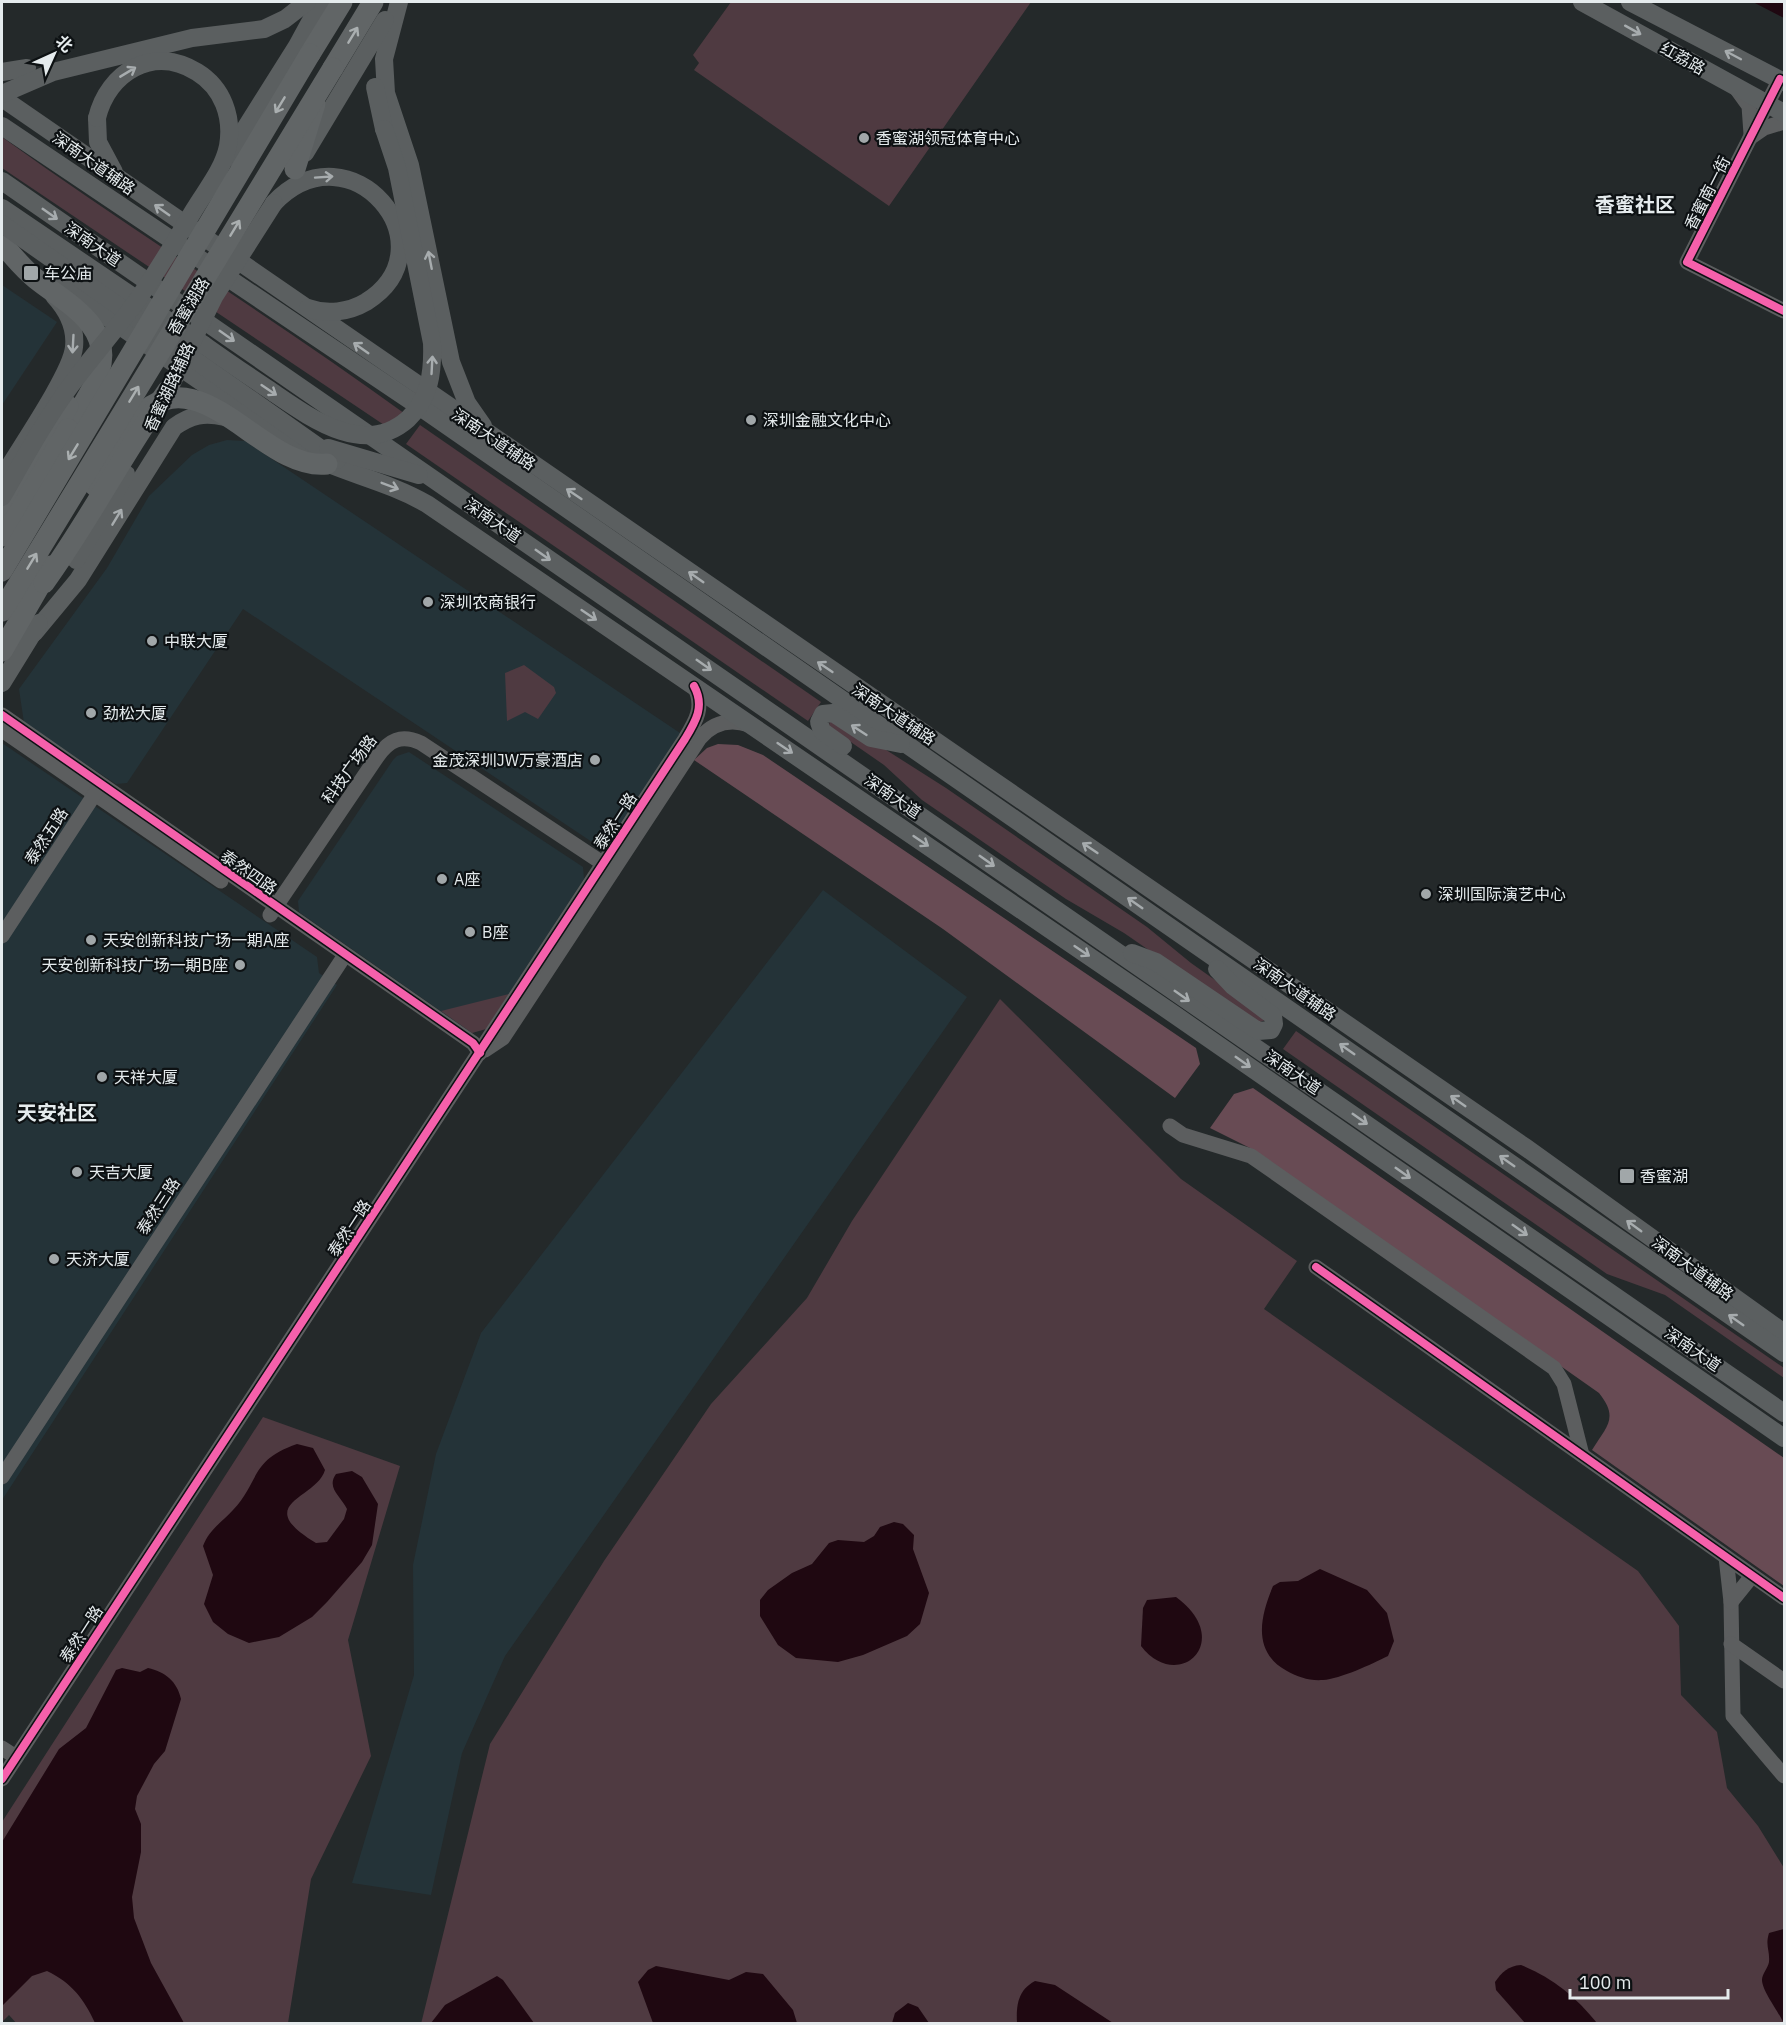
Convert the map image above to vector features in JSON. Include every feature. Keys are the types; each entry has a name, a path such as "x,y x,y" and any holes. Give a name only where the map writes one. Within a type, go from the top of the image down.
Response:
{"highway":[{"name":"香蜜湖路","path":"2,571 304,50 342,2"},
{"name":"香蜜湖路","path":"2,610 320,90 342,74 373,2"},
{"path":"295,169 320,90"},
{"path":"2,536 17,516 99,373 99,341 88,320 78,309 35,278 3,245"},
{"path":"2,524 100,348"},
{"path":"2,651 168,390"},
{"path":"44,583 64,538 136,418 156,403 172,398 190,399 231,418 293,459 314,466 327,464"}],"main road":[{"path":"2,72 27,68 190,27 264,19 306,2"},
{"path":"2,96 53,72 192,38 264,29 285,19 306,2"},
{"path":"2,497 62,398 161,265 220,167 304,50 321,2"},
{"path":"2,208 325,425 348,434 379,434 393,430 414,413 428,389 433,362 432,343 397,168 386,93 384,59 398,2"},
{"name":"香蜜湖路辅路","path":"2,683 34,633 131,464 214,297 295,169 342,74 398,2"},
{"name":"红荔路","path":"1582,2 1776,108"},
{"name":"红荔路","path":"1630,2 1782,81"},
{"path":"385,21 374,80 375,98 410,165 451,362 467,403 476,418 508,449"},
{"path":"123,183 98,142 97,118 111,86 128,70 150,62 163,61 189,67 213,86 228,115 229,140 220,167"},
{"name":"深南大道辅路","path":"2,96 123,183 508,449 1525,1147 1785,1333"},
{"path":"2,126 426,411 1785,1353"},
{"path":"274,203 284,192 306,180 332,176 346,178 370,190 392,213 399,240 399,254 390,277 374,296 363,304 337,312 312,309 297,303"},
{"name":"深南大道","path":"2,180 1785,1413"},
{"path":"2,224 367,478"},
{"path":"3,245 290,444 327,464 408,493 427,504 1175,1015 1785,1438"},
{"path":"2,478 68,367 74,345 74,333 65,310 35,278"},
{"path":"34,633 78,580 174,427 194,415 205,413 231,418"},
{"path":"297,431 347,456 417,473 448,489"},
{"path":"718,593 805,675"},
{"path":"898,799 865,763 822,731 820,719 823,714 832,713 871,738 914,750"},
{"path":"855,797 939,828"},
{"path":"1166,924 1232,945"},
{"path":"1113,948 1155,962 1258,1031 1265,1033 1271,1030 1274,1024 1273,1016 1233,986 1192,942"},
{"path":"1113,948 1175,1015"},
{"path":"1272,1082 1332,1099"},
{"path":"1525,1147 1571,1205"},
{"path":"1685,1284 1744,1305"}],"street":[{"name":"香蜜南一街","path":"1782,81 1776,108 1751,137 1687,262 1785,311"},
{"path":"1736,88 1749,106 1751,137 1769,126 1785,123"},
{"name":"泰然一路","path":"2,1779 480,1053 503,1038 696,721 700,701 693,686"},
{"name":"泰然四路","path":"2,715 93,787"},
{"name":"泰然一路","path":"606,870 705,732 724,722 752,726"},
{"name":"泰然四路","path":"2,730 93,787 339,957 473,1044 480,1053"},
{"name":"科技广场路","path":"276,913 386,756 402,746 424,754 606,870"},
{"name":"泰然五路","path":"2,917 93,787"},
{"name":"泰然五路","path":"2,936 93,787"},
{"name":"泰然三路","path":"2,1460 339,957"},
{"name":"泰然三路","path":"2,1477 339,957"},
{"path":"1170,1126 1183,1135 1251,1156 1554,1368 1564,1384 1582,1455"},
{"path":"1316,1267 1785,1598"},
{"path":"1726,1557 1731,1602 1733,1716 1785,1776"},
{"path":"1731,1602 1752,1576"},
{"path":"1731,1644 1785,1681"},
{"path":"2,1748 16,1757"}],"shaded area":[{"name":"香蜜湖领冠体育中心","path":"731,2 1031,2 889,206 694,70 699,63 693,55"},
{"path":"1753,2 1784,2 1784,18"},
{"path":"2,137 408,416 396,433 2,168"},
{"path":"2,285 57,322 2,405"},
{"path":"420,425 821,702 808,721 406,444"},
{"path":"227,440 245,441 683,735 610,844 598,846 243,609 127,783 116,784 24,723 19,689 107,568 149,496 192,455 209,445"},
{"path":"524,665 554,687 556,693 538,719 525,712 507,721 505,673"},
{"path":"830,720 839,720 946,788 1147,927 1191,963 1263,1014 1265,1020 1256,1024 1124,933 1066,899 922,800 884,765 832,729 829,726"},
{"path":"2,743 317,957 319,973 337,985 2,1500"},
{"path":"718,744 738,745 763,755 1196,1048 1200,1064 1175,1098 943,929 694,760 707,748"},
{"path":"409,752 583,867 584,879 486,1029 472,1033 299,912 298,901 393,760"},
{"path":"823,890 967,997 505,1656 462,1753 431,1895 352,1883 414,1675 413,1565 436,1454 481,1333"},
{"path":"509,994 486,1029 472,1033 441,1011"},
{"path":"1000,999 1181,1179 1297,1261 1264,1309 1638,1571 1679,1626 1681,1695 1717,1732 1727,1788 1758,1826 1784,1868 1784,2023 421,2024 490,1744 604,1561 711,1404 807,1298 852,1221"},
{"path":"1296,1031 1784,1368 1784,1378 1665,1295 1607,1274 1283,1049"},
{"path":"1253,1088 1784,1458 1784,1586 1592,1450 1606,1428 1610,1416 1599,1393 1250,1148 1210,1128 1234,1094"},
{"path":"263,1417 400,1466 348,1640 371,1756 311,1879 288,2023 17,2024 9,2015 2,2022 2,1822"},
{"path":"297,1444 313,1448 325,1470 320,1480 293,1502 288,1510 288,1519 297,1530 316,1543 327,1542 344,1519 347,1509 334,1488 333,1479 336,1474 352,1471 362,1477 378,1504 372,1545 362,1562 312,1617 279,1637 249,1643 228,1634 213,1622 204,1604 213,1575 203,1546 212,1531 242,1499 263,1464 282,1450"},
{"path":"894,1522 903,1524 914,1535 913,1549 929,1593 920,1624 907,1636 863,1655 838,1662 796,1658 778,1645 760,1616 760,1600 768,1590 792,1573 812,1564 829,1543 838,1540 864,1542 874,1536 880,1527"},
{"path":"1320,1569 1367,1590 1387,1613 1394,1641 1388,1656 1347,1674 1318,1680 1295,1675 1276,1663 1268,1654 1264,1644 1262,1622 1273,1586 1280,1582 1298,1581"},
{"path":"1176,1597 1193,1614 1201,1630 1201,1644 1195,1656 1184,1663 1171,1665 1156,1659 1141,1646 1143,1608 1147,1600"},
{"path":"122,1668 140,1672 148,1668 160,1672 177,1687 181,1699 165,1751 154,1764 137,1796 135,1809 141,1824 141,1852 132,1897 134,1918 151,1963 184,2023 95,2023 86,2006 70,1986 47,1971 32,1976 2,2006 2,1842 59,1749 86,1728 116,1670"},
{"path":"1784,1929 1784,2024 1762,1980 1769,1962 1767,1941 1769,1933"},
{"path":"1521,1965 1543,1975 1563,1989 1597,2023 1525,2023 1496,1990 1495,1982 1506,1970"},
{"path":"656,1966 729,1980 746,1972 763,1974 793,2010 797,2023 653,2023 638,1982 648,1970"},
{"path":"497,1976 503,1980 534,2023 431,2023 445,2005"},
{"path":"1035,1981 1055,1985 1113,2023 1017,2023 1019,1999 1025,1989"},
{"path":"908,2003 918,2007 929,2023 892,2023 895,2013"}],"cycle path":[{"path":"1780,79 1687,262 1784,311"},
{"path":"2,1779 685,739 698,713 699,700 694,686"},
{"path":"2,715 473,1043 480,1053"},
{"path":"1316,1267 1784,1598"}],"place":[{"name":"香蜜湖领冠体育中心","path":"864,138"},
{"name":"车公庙","path":"31,273"},
{"name":"深圳金融文化中心","path":"751,420"},
{"name":"深圳农商银行","path":"428,602"},
{"name":"中联大厦","path":"152,641"},
{"name":"劲松大厦","path":"91,713"},
{"name":"金茂深圳JW万豪酒店","path":"595,760"},
{"name":"A座","path":"442,879"},
{"name":"深圳国际演艺中心","path":"1426,894"},
{"name":"B座","path":"470,932"},
{"name":"天安创新科技广场一期A座","path":"91,940"},
{"name":"天安创新科技广场一期B座","path":"240,965"},
{"name":"天祥大厦","path":"102,1077"},
{"name":"天吉大厦","path":"77,1172"},
{"name":"香蜜湖","path":"1627,1176"},
{"name":"天济大厦","path":"54,1259"}],"district":[{"name":"香蜜社区","path":"1635,205"},
{"name":"天安社区","path":"57,1113"}]}
